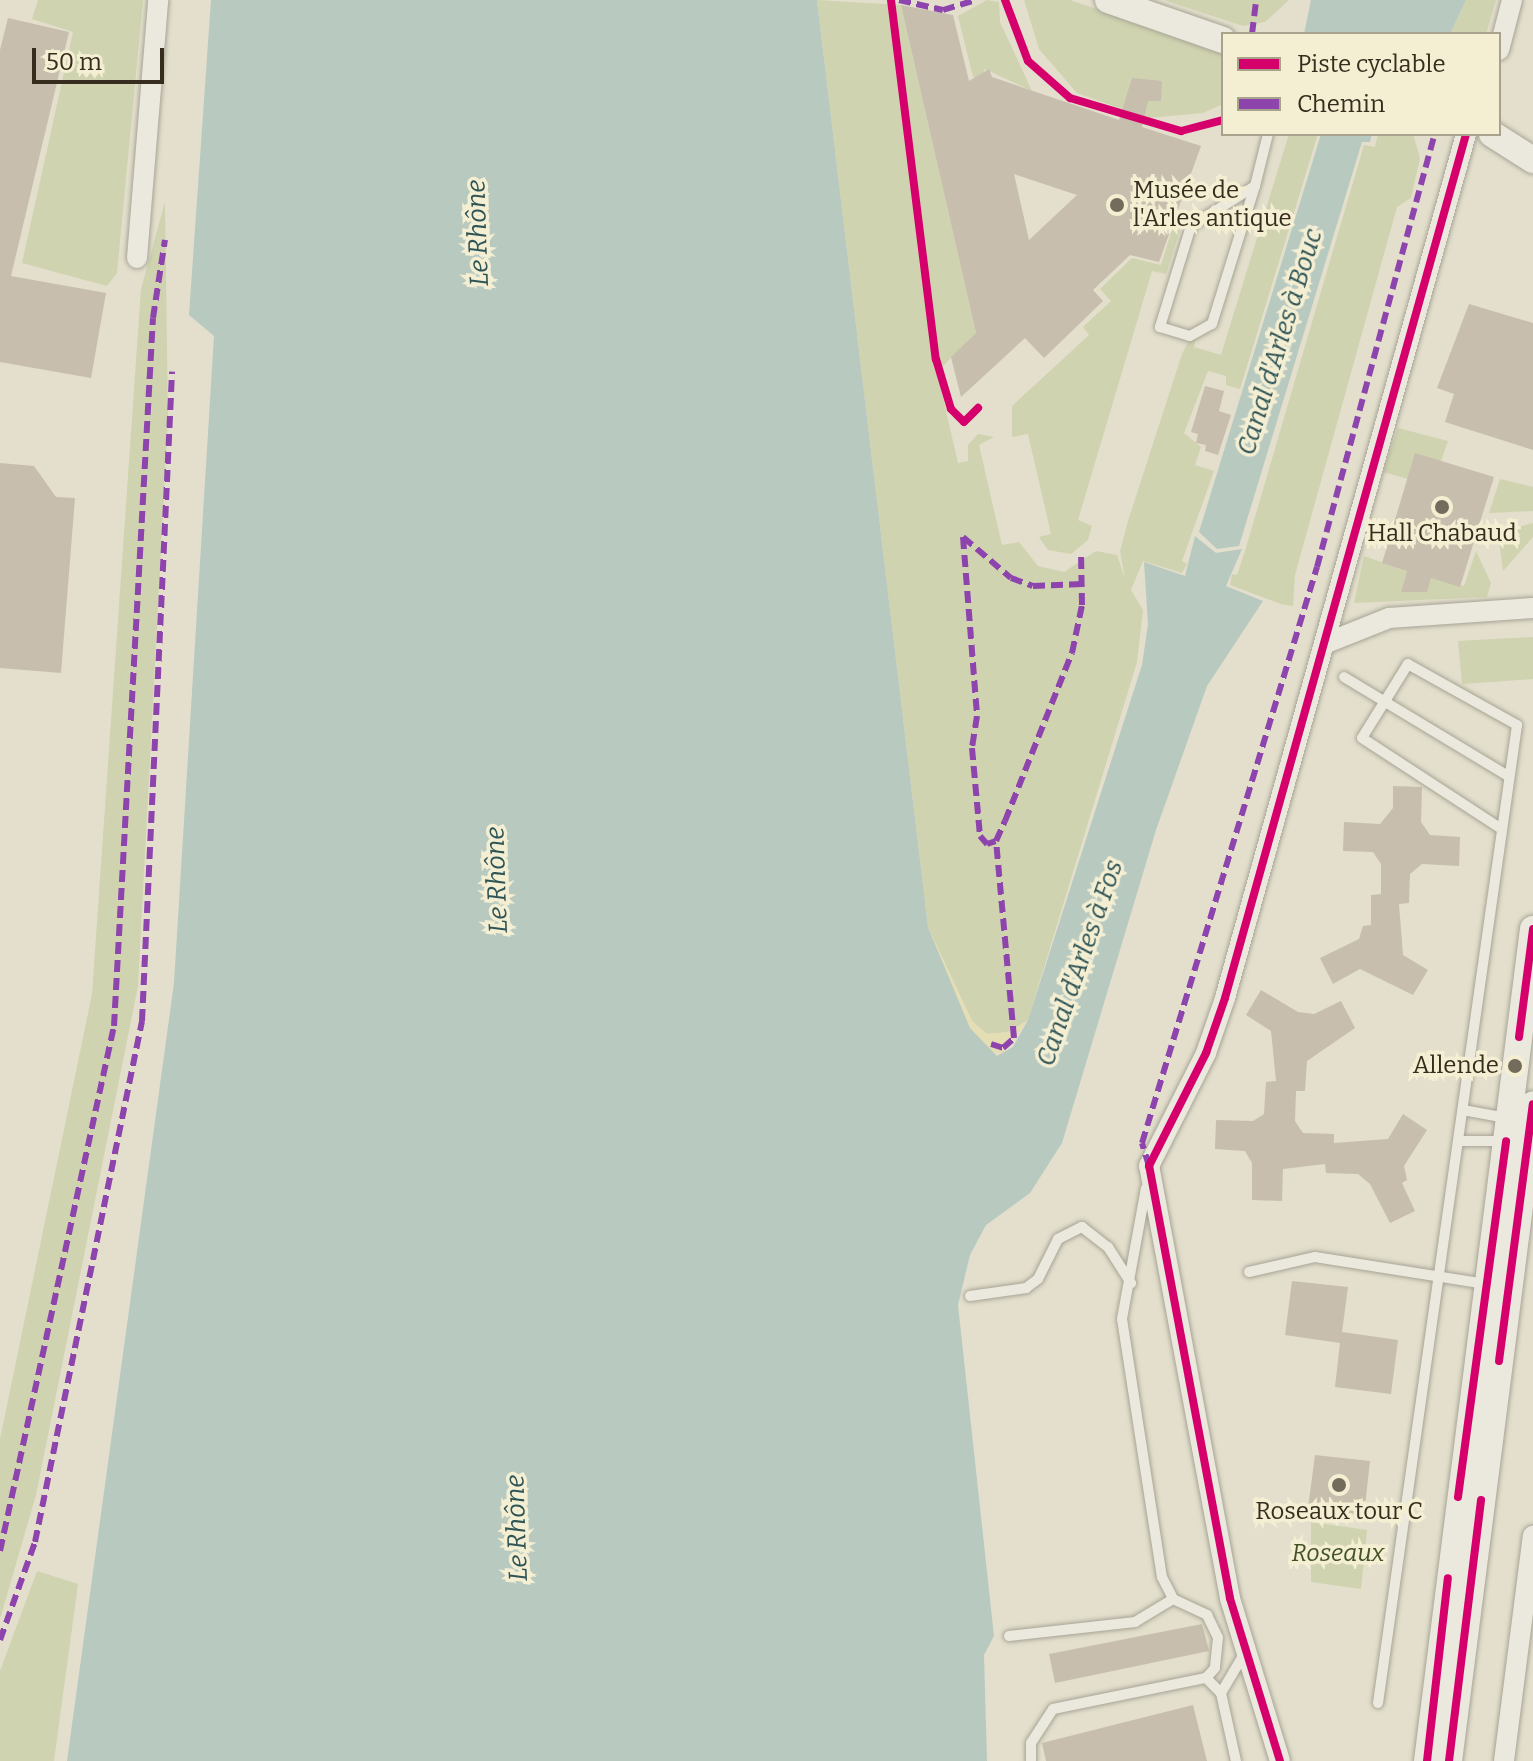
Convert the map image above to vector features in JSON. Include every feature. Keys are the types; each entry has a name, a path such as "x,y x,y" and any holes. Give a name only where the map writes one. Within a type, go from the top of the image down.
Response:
{"street":[{"path":"137,258 158,0"},
{"path":"1108,0 1221,39"},
{"path":"1501,42 1512,0"},
{"path":"1280,1761 1243,1656 1149,1166 1206,1053 1329,642 1465,136"},
{"path":"1495,136 1533,160"},
{"path":"1329,642 1389,618 1533,608"},
{"path":"1427,1761 1498,1285 1525,1128 1533,929"},
{"path":"1449,1761 1498,1285"},
{"path":"1504,1761 1533,1536"}],"lane":[{"path":"1255,186 1191,226 1160,327 1190,336 1212,324 1255,186 1268,136"},
{"path":"1378,1703 1517,725 1408,664 1362,738 1500,828"},
{"path":"1344,677 1383,704 1508,776"},
{"path":"1463,1110 1525,1128"},
{"path":"1459,1141 1525,1128"},
{"path":"1031,1761 1031,1743 1053,1709 1206,1678 1215,1668 1218,1638 1207,1615 1173,1599 1162,1577 1122,1319 1131,1283 1149,1166"},
{"path":"970,1296 1026,1288 1038,1279 1058,1239 1082,1227 1108,1247 1131,1283"},
{"path":"1249,1272 1315,1257 1498,1285"},
{"path":"1009,1636 1135,1622 1173,1599"},
{"path":"1221,1693 1243,1656"},
{"path":"1206,1678 1221,1693 1236,1761"}],"green space":[{"path":"38,0 143,0 117,273 107,286 22,263 73,32 32,19"},
{"path":"817,0 901,5 976,333 937,372 958,463 968,461 968,445 978,434 994,437 979,445 1002,545 1019,542 1038,566 1064,572 1096,551 1117,555 1125,579 1120,551 1182,354 1198,323 1194,347 1221,355 1288,136 1317,136 1240,389 1226,385 1226,376 1208,371 1184,433 1201,447 1195,465 1214,471 1182,561 1187,564 1182,573 1143,561 1131,590 1143,610 1137,662 1028,1020 1008,1032 987,1034 972,1021 928,927"},
{"path":"987,0 999,2 1000,22 1032,91 985,69 980,79 973,77 958,16"},
{"path":"1024,0 1070,0 1221,50 1221,105 1203,113 1147,118 1077,93 1039,49"},
{"path":"1164,0 1289,0 1265,22 1243,26"},
{"path":"1466,0 1496,0 1487,32 1451,32"},
{"path":"1378,136 1414,136 1420,158 1411,198 1397,207 1295,575 1293,606 1281,604 1230,585 1232,574 1237,575 1245,551 1364,145 1375,147"},
{"path":"165,202 168,417 138,986 36,1495 0,1619 0,1439 92,994 141,289"},
{"path":"1176,217 1184,217 1166,274 1152,271 1078,520 1092,526 1088,540 1071,554 1048,550 1039,537 1051,534 1028,434 1012,437 1012,406 1089,335 1083,327 1111,301 1100,289 1132,258 1161,265"},
{"path":"1398,428 1448,441 1441,461 1408,479 1383,472"},
{"path":"1500,479 1533,487 1533,511 1489,513"},
{"path":"1533,523 1533,537 1503,571 1498,533"},
{"path":"1476,551 1491,583 1487,597 1354,603 1364,556 1407,571 1401,592 1426,592 1431,578 1464,586"},
{"path":"1533,637 1533,679 1462,684 1458,641"},
{"name":"Roseaux","path":"1311,1522 1367,1530 1361,1589 1311,1582"},
{"path":"37,1571 78,1584 54,1761 0,1761 0,1671"}],"sand":[{"path":"928,927 972,1021 987,1034 1008,1032 1028,1020 1003,1054 989,1051 970,1028"}],"water":[{"path":"211,0 817,0 928,927 970,1028 997,1056 1013,1047 1028,1020 1142,665 1148,624 1144,562 1185,576 1195,536 1216,553 1242,549 1226,586 1263,601 1207,686 1156,830 1062,1143 1030,1193 986,1225 970,1255 958,1305 994,1636 984,1655 987,1761 67,1761 174,983 214,336 189,315"},
{"path":"1311,0 1466,0 1451,32 1304,32"},
{"name":"Canal d'Arles à Bouc","path":"1320,136 1372,136 1370,142 1362,142 1239,546 1217,549 1199,532"}],"building":[{"name":"Musée de l'Arles antique","path":"901,5 953,15 969,81 989,69 992,77 1119,120 1132,78 1162,81 1161,101 1148,101 1142,127 1201,146 1159,262 1130,255 1093,290 1103,301 1044,358 1025,338 961,397 951,357 976,333","holes":["1014,174 1077,195 1029,240"]},
{"path":"8,18 69,32 11,276 106,293 91,378 0,362 0,50"},
{"path":"1469,304 1533,323 1533,450 1445,422 1454,394 1437,388"},
{"path":"1205,386 1224,391 1219,411 1231,415 1218,455 1205,451 1206,445 1196,443 1198,434 1191,432"},
{"name":"Hall Chabaud","path":"1415,453 1494,477 1460,587 1431,578 1427,592 1401,592 1407,571 1382,563"},
{"path":"0,463 34,466 56,497 75,498 61,673 0,668"},
{"path":"1393,786 1422,787 1421,822 1430,835 1460,837 1459,866 1422,864 1410,874 1409,903 1399,904 1403,955 1428,970 1413,995 1360,969 1333,984 1320,958 1359,939 1363,926 1371,925 1371,895 1381,894 1381,864 1373,852 1343,851 1344,822 1380,824 1393,808"},
{"path":"1261,990 1298,1012 1314,1014 1341,1001 1355,1028 1307,1061 1305,1091 1296,1091 1295,1121 1303,1133 1334,1134 1334,1143 1388,1139 1403,1114 1427,1130 1404,1166 1407,1180 1402,1183 1415,1211 1390,1223 1370,1184 1358,1174 1326,1173 1325,1164 1283,1169 1282,1201 1252,1200 1252,1163 1245,1151 1215,1149 1216,1120 1253,1121 1264,1114 1266,1082 1276,1081 1271,1031 1246,1015"},
{"path":"1292,1281 1348,1287 1342,1332 1398,1340 1391,1394 1335,1387 1340,1343 1285,1335"},
{"name":"Roseaux tour C","path":"1315,1455 1370,1461 1364,1515 1308,1508"},
{"path":"1202,1624 1209,1651 1055,1683 1049,1654"},
{"path":"1193,1705 1207,1761 1046,1761 1042,1743"}],"marked path":[{"path":"899,0 943,10 975,0"},
{"path":"1252,32 1256,0"},
{"path":"1149,1166 1142,1143 1317,567 1434,136"},
{"path":"0,1551 114,1026 153,318 165,240"},
{"path":"0,1640 35,1542 142,1021 172,372"},
{"path":"963,537 977,716 972,748 980,836 987,844 996,841 1005,821 1072,653 1082,605 1081,555"},
{"path":"963,537 1011,578 1033,586 1083,584"},
{"path":"991,1044 1003,1048 1014,1038 996,841"}],"cycle path":[{"path":"891,0 936,359 951,409 964,422 978,408"},
{"path":"1005,0 1028,61 1070,98 1181,131 1221,121"},
{"path":"1280,1761 1230,1598 1149,1166 1206,1053 1225,998 1465,136"},
{"path":"1519,1037 1533,929"},
{"path":"1499,1361 1533,1104"},
{"path":"1458,1497 1506,1141"},
{"path":"1449,1761 1481,1500"},
{"path":"1427,1761 1448,1578"}],"place":[{"name":"Musée de l'Arles antique","path":"1117,205"},
{"name":"Hall Chabaud","path":"1442,507"},
{"name":"Allende","path":"1515,1066"},
{"name":"Roseaux tour C","path":"1339,1485"}],"water label":[{"name":"Le Rhône","path":"478,233"},
{"name":"Le Rhône","path":"497,880"},
{"name":"Canal d'Arles à Fos","path":"1080,963"},
{"name":"Le Rhône","path":"517,1528"}]}
